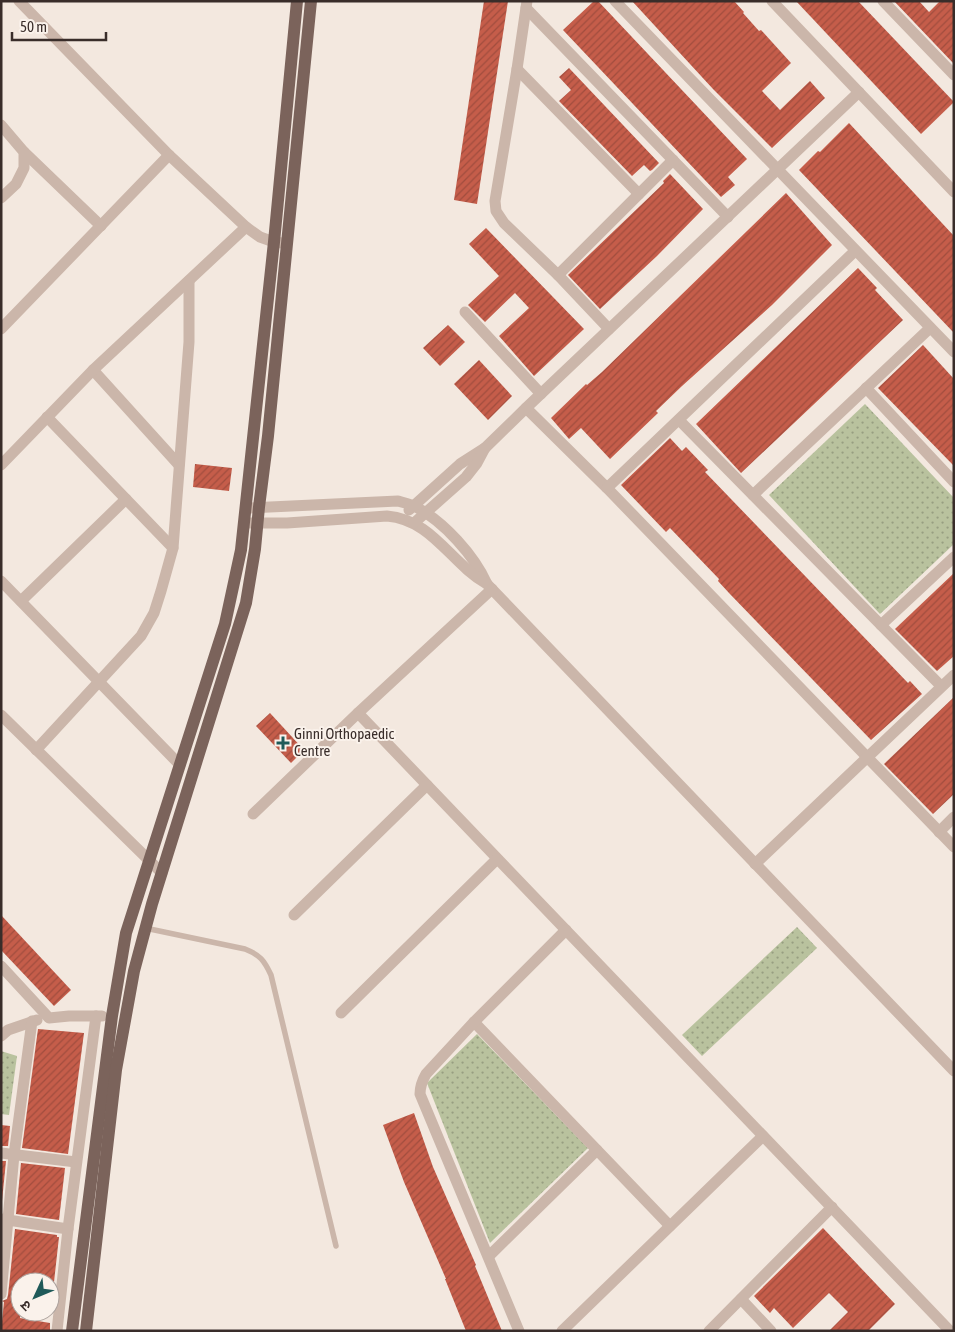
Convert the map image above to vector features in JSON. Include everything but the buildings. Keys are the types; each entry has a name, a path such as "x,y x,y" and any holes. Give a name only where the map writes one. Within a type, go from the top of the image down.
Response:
{"main road":[{"path":"72,1331 112,1016 126,933 225,624 241,550 274,242 297,1"},
{"path":"86,1331 116,1070 134,971 162,873 246,603 268,436 311,1"}],"street":[{"path":"19,1 169,155 246,227 260,237 288,244"},
{"path":"615,1 954,352"},
{"path":"772,1 954,192"},
{"path":"884,1 954,75"},
{"path":"526,5 728,217"},
{"path":"526,5 495,201 496,210 504,223 558,275 609,330"},
{"path":"517,69 639,194"},
{"path":"400,517 460,464 485,448 859,92"},
{"path":"1,125 24,152 101,226"},
{"path":"1,198 16,184 24,168 24,152"},
{"path":"1,329 169,155"},
{"path":"558,275 673,160"},
{"path":"1,465 93,370 246,227"},
{"path":"607,488 855,250"},
{"path":"36,750 141,636 154,613 173,548 189,342 189,281"},
{"path":"465,312 541,394"},
{"path":"753,495 930,328"},
{"path":"93,370 179,465"},
{"path":"866,388 954,482"},
{"path":"526,408 607,488 954,847"},
{"path":"47,418 173,548"},
{"path":"679,420 941,686"},
{"path":"414,523 466,477 477,463 485,448"},
{"path":"21,601 126,499"},
{"path":"245,508 398,501 414,506 443,526 471,557 489,586"},
{"path":"244,523 386,516 400,517 428,532 477,578 489,586 954,1071"},
{"path":"881,625 954,557"},
{"path":"1,581 180,764"},
{"path":"253,814 489,586"},
{"path":"755,864 954,675"},
{"path":"358,713 950,1331"},
{"path":"1,715 162,873"},
{"path":"294,915 427,785"},
{"path":"939,832 954,817"},
{"path":"341,1013 497,858"},
{"path":"519,1331 420,1094 420,1088 426,1074 474,1022 566,930"},
{"path":"1,966 49,1018"},
{"path":"57,1331 76,1162 96,1016"},
{"path":"3,1030 49,1018 112,1016"},
{"path":"1,1294 5,1219 32,1021"},
{"path":"474,1022 670,1226"},
{"path":"562,1331 763,1136"},
{"path":"489,1256 597,1150"},
{"path":"1,1153 76,1162"},
{"path":"709,1331 832,1208"},
{"path":"5,1219 68,1229"},
{"path":"741,1299 771,1331"}],"lane":[{"path":"146,928 245,949 256,954 265,962 271,975 336,1246"}],"green space":[{"path":"865,404 954,498 954,544 880,614 769,495"},
{"path":"797,927 817,948 702,1056 682,1035"},
{"path":"477,1034 588,1148 490,1243 427,1083"},
{"path":"1,1051 17,1056 9,1115 1,1114"}],"place":[{"name":"Ginni Orthopaedic Centre","path":"283,743"}]}
